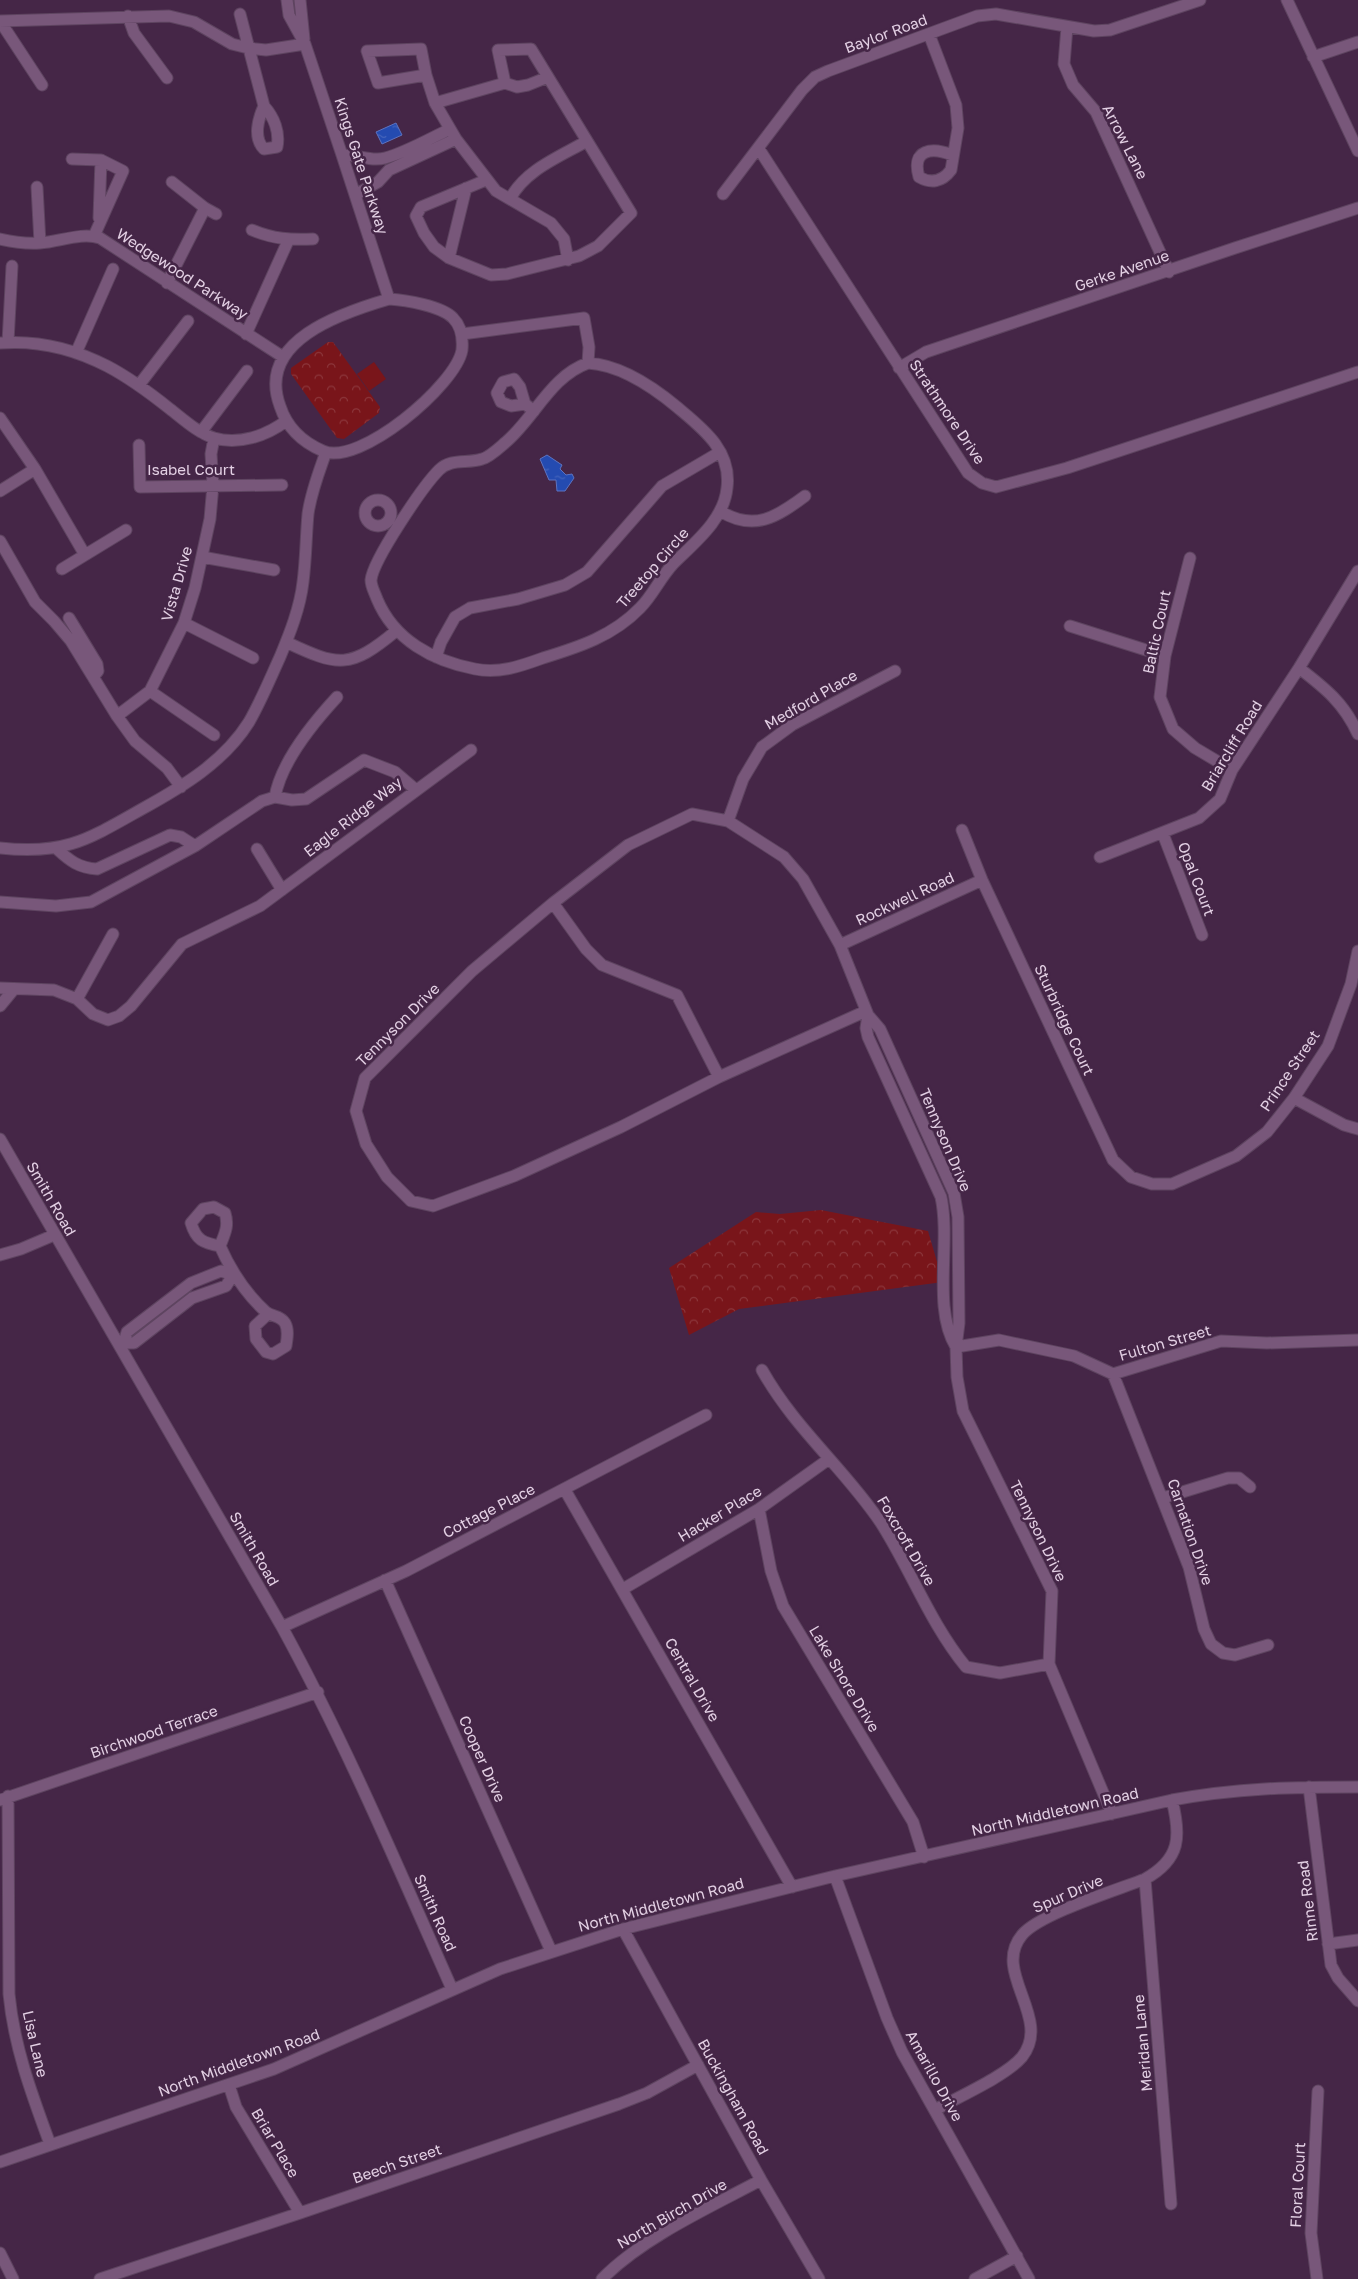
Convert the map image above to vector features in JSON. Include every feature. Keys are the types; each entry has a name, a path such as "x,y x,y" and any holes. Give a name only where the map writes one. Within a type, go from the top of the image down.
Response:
{"street":[{"name":"Kings Gate Parkway","path":"287,0 294,27 304,44 389,299"},
{"name":"Kings Gate Parkway","path":"300,0 304,44"},
{"name":"Baylor Road","path":"723,194 814,77 977,16 996,14 1094,31 1110,30 1200,0"},
{"path":"1287,0 1358,150"},
{"path":"240,14 264,106"},
{"path":"128,16 134,33 167,78"},
{"path":"0,21 169,16 194,22 232,44 248,48 266,50 304,44"},
{"path":"0,21 42,85"},
{"name":"Arrow Lane","path":"1067,27 1064,64 1073,85 1096,112 1169,272"},
{"path":"930,34 956,105 958,128 952,155"},
{"path":"1314,57 1358,42"},
{"path":"426,75 378,83 367,51 421,49 426,75 435,103 453,134 496,191 551,223 564,239 568,260"},
{"path":"486,180 421,207 416,216 424,233 434,247 449,258 491,274 507,274 568,260 598,246 631,213 531,49 498,50 505,83"},
{"path":"435,103 505,83 517,87 548,77"},
{"path":"342,155 354,154 371,159 385,158 453,134"},
{"path":"355,195 378,182 389,170 453,134"},
{"path":"510,200 516,187 526,176 587,141"},
{"name":"Strathmore Drive","path":"759,149 968,473 982,483 996,487 1066,468 1358,372"},
{"path":"72,159 101,160 123,171 94,236"},
{"path":"99,225 101,160"},
{"path":"172,182 205,208 216,214"},
{"path":"38,186 40,243"},
{"path":"449,258 466,188"},
{"path":"167,283 205,208"},
{"name":"Gerke Avenue","path":"899,368 926,352 1358,208"},
{"path":"252,230 270,238 288,241 313,238"},
{"name":"Wedgewood Parkway","path":"0,239 18,243 40,243 94,236 283,357"},
{"path":"246,334 288,241"},
{"path":"12,266 4,342 40,344 76,353 106,366 139,385 201,432 214,438 235,441 258,436 274,430 286,421"},
{"path":"76,353 113,269"},
{"path":"389,299 436,308 453,317 462,334 462,351 452,369 437,389 382,436 355,450 340,453 326,452 305,443 286,421 275,392 275,376 283,357 295,342 336,316 389,299"},
{"path":"462,334 584,318 589,347 588,364"},
{"path":"139,385 188,321"},
{"name":"Treetop Circle","path":"588,364 599,364 655,389 709,433 720,452 726,468 728,488 720,511 707,529 664,573 642,607 616,629 588,644 510,669 494,671 475,669 436,657 418,648 396,631 371,585 371,578 395,522 440,468 454,462 483,459 508,441 530,407 573,369 588,364"},
{"path":"201,432 247,371"},
{"path":"0,418 35,469 85,554"},
{"name":"Vista Drive","path":"117,716 150,691 184,624 195,588 210,519 213,485 211,454 214,438"},
{"name":"Isabel Court","path":"139,445 140,487 282,485"},
{"path":"0,848 28,851 57,848 82,842 181,787 208,767 229,747 248,723 265,691 286,642 303,583 308,513 313,490 326,452"},
{"path":"436,657 441,642 455,617 470,608 518,599 565,585 587,572 662,486 720,452"},
{"path":"0,491 35,469"},
{"path":"720,511 734,520 753,522 773,517 806,496"},
{"path":"62,569 126,530"},
{"path":"0,541 35,602 71,641 117,716 135,741 167,768 181,787"},
{"path":"202,557 274,570"},
{"name":"Baltic Court","path":"1190,558 1165,656 1160,697 1173,729 1195,748 1232,770"},
{"name":"Briarcliff Road","path":"1100,857 1163,834 1199,818 1220,799 1232,770 1299,668 1358,571"},
{"path":"69,618 98,664 98,671 93,677"},
{"path":"184,624 253,658"},
{"path":"1070,626 1165,656"},
{"path":"286,642 318,657 338,662 357,658 375,648 396,631"},
{"path":"1299,668 1328,690 1349,715 1358,734"},
{"name":"Medford Place","path":"728,822 743,779 762,747 792,725 895,670"},
{"path":"150,691 214,735"},
{"path":"0,902 56,906 92,902 195,846 262,801 275,797 278,780 284,768 322,713 337,697"},
{"path":"416,790 471,750"},
{"name":"Eagle Ridge Way","path":"0,988 54,990 77,999 93,1014 108,1020 119,1016 131,1006 182,944 260,906 416,790 395,772 364,760 306,799 292,800 275,797"},
{"name":"Tennyson Drive","path":"867,1013 719,1077 621,1127 514,1176 433,1206 410,1201 387,1177 366,1144 356,1111 365,1078 472,972 553,903 628,845 692,814 728,822 784,857 803,879 840,945 867,1013 866,1028 868,1037 941,1197 945,1219 946,1322 956,1347 957,1377 963,1410 1052,1591 1048,1664 1112,1814"},
{"name":"Sturbridge Court","path":"962,830 982,880 1113,1160 1131,1177 1152,1184 1172,1184"},
{"name":"Opal Court","path":"1163,834 1202,935"},
{"path":"57,848 70,861 84,868 97,869 170,835 182,836 195,846"},
{"path":"257,849 282,890"},
{"name":"Rockwell Road","path":"840,945 982,880"},
{"path":"553,903 586,948 602,965 677,995 719,1077"},
{"path":"77,999 113,934"},
{"name":"Prince Street","path":"1172,1184 1236,1156 1266,1132 1294,1098 1328,1046 1351,984 1358,951"},
{"path":"0,1006 14,989"},
{"path":"1294,1098 1344,1125 1358,1129"},
{"name":"Smith Road","path":"0,1139 54,1235 122,1344 318,1692 376,1816 452,1989"},
{"path":"0,1255 22,1249 54,1235"},
{"path":"220,1246 233,1275 268,1314"},
{"path":"220,1271 233,1275 226,1286 192,1298 134,1343 122,1344 127,1332 191,1283 220,1271"},
{"path":"152,1314 158,1324"},
{"name":"Fulton Street","path":"956,1347 999,1340 1074,1356 1112,1374 1221,1341 1267,1343 1358,1340"},
{"name":"Foxcroft Drive","path":"762,1370 789,1413 854,1485 882,1524 949,1646 966,1667 1000,1672 1048,1664"},
{"name":"Carnation Drive","path":"1112,1374 1189,1567 1204,1629 1211,1644 1223,1653 1236,1655 1268,1645"},
{"name":"Cottage Place","path":"282,1626 385,1580 565,1490 706,1415"},
{"name":"Hacker Place","path":"623,1589 759,1509 829,1459"},
{"path":"1163,1498 1228,1478 1239,1478 1250,1487"},
{"name":"Central Drive","path":"565,1490 792,1887"},
{"name":"Lake Shore Drive","path":"759,1509 771,1571 782,1606 913,1822 924,1857"},
{"name":"Cooper Drive","path":"385,1580 550,1951"},
{"name":"Birchwood Terrace","path":"4,1798 318,1692"},
{"name":"North Middletown Road","path":"0,2162 229,2085 316,2052 452,1989 500,1969 550,1951 622,1929 834,1876 1218,1791 1264,1787 1358,1787"},
{"name":"Rinne Road","path":"1309,1787 1332,1965 1338,1978 1358,2001"},
{"name":"Lisa Lane","path":"4,1798 9,1994 12,2026 20,2059 50,2144"},
{"name":"Spur Drive","path":"935,2110 1009,2068 1023,2056 1030,2040 1030,2019 1012,1963 1014,1948 1022,1934 1038,1921 1145,1879 1160,1871 1171,1858 1177,1844 1178,1824 1172,1800"},
{"name":"Amarillo Drive","path":"834,1876 887,2018 902,2052 1029,2279"},
{"name":"Meridan Lane","path":"1145,1879 1171,2204"},
{"name":"Buckingham Road","path":"622,1929 761,2180 819,2279"},
{"path":"1328,1944 1358,1940"},
{"name":"Beech Street","path":"100,2279 300,2214 619,2104 654,2089 698,2066"},
{"name":"Briar Place","path":"229,2085 236,2107 300,2214"},
{"name":"Floral Court","path":"1317,2279 1311,2232 1318,2091"},
{"name":"North Birch Drive","path":"602,2279 615,2266 643,2246 761,2180"},
{"path":"0,2253 13,2279"},
{"path":"975,2279 1017,2256"}],"green space":[{"path":"328,342 333,342 380,407 379,413 344,439 337,438 291,374 291,368"},
{"path":"374,362 386,379 369,391 357,374"},
{"path":"821,1210 928,1231 943,1282 739,1309 689,1335 669,1268 756,1212 780,1214"}],"water":[{"path":"396,123 402,135 382,144 376,132"},
{"path":"547,455 562,465 560,469 566,475 572,474 574,478 565,491 557,491 556,480 549,480 540,459"}]}
